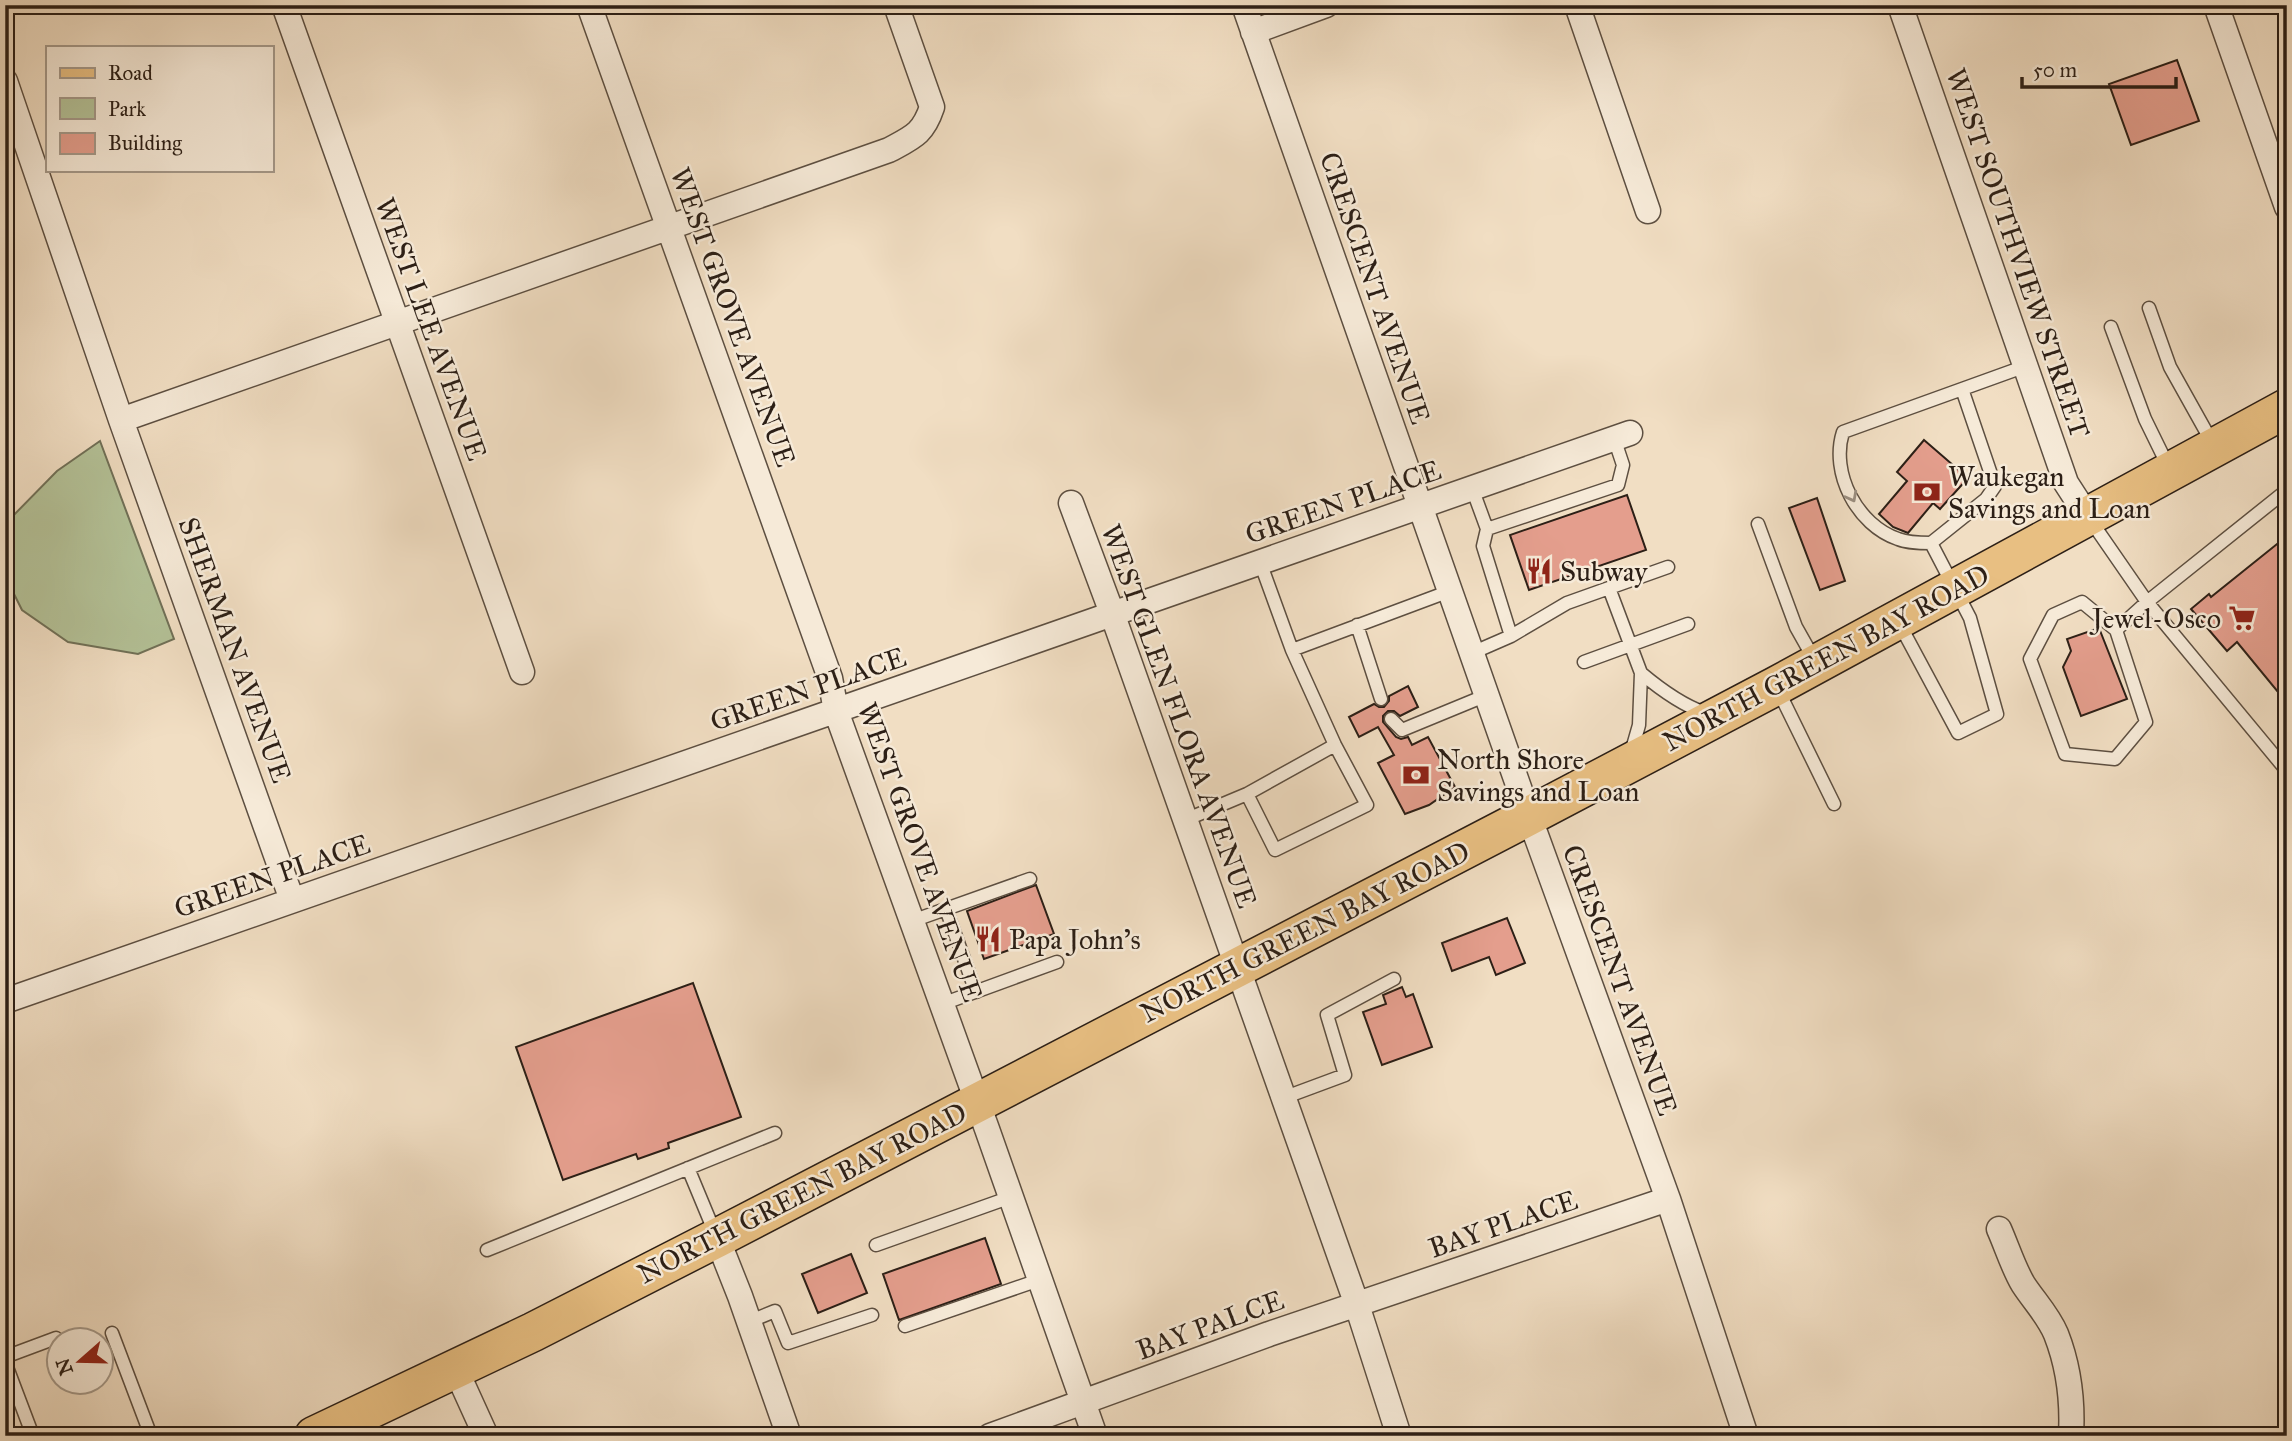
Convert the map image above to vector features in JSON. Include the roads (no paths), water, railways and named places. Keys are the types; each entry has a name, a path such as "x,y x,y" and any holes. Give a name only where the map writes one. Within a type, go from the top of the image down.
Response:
{"main road":[{"name":"NORTH GREEN BAY ROAD","path":"314,1436 456,1370 717,1238 1529,816 1776,686 2287,408"}],"street":[{"name":"WEST LEE AVENUE","path":"284,5 522,672"},
{"name":"WEST GROVE AVENUE","path":"589,5 830,678 836,711 943,1004 1095,1436"},
{"path":"121,420 888,150 918,134 927,123 932,107 896,5"},
{"name":"CRESCENT AVENUE","path":"1244,5 1529,816 1668,1199 1746,1436"},
{"path":"1253,32 1326,5"},
{"path":"1577,5 1648,211"},
{"name":"WEST SOUTHVIEW STREET","path":"1900,5 2066,483 2088,517"},
{"path":"2216,5 2287,207"},
{"name":"SHERMAN AVENUE","path":"5,81 121,420 292,900"},
{"name":"GREEN PLACE","path":"5,1001 1622,436"},
{"name":"WEST GLEN FLORA AVENUE","path":"1071,503 1357,1305 1399,1436"},
{"name":"BAY PLACE","path":"1357,1305 1668,1199"},
{"path":"1999,1229 2023,1283 2055,1332 2069,1376 2071,1436"},
{"path":"717,1238 789,1436"},
{"name":"BAY PALCE","path":"1084,1402 1269,1334 1357,1305"},
{"path":"456,1370 486,1436"},
{"path":"990,1436 1084,1402"}],"lane":[{"path":"2149,308 2170,367 2215,447"},
{"path":"2111,327 2145,419 2171,472"},
{"path":"1962,389 1995,486 1986,499 1931,543 1898,539 1874,526 1859,510 1848,490 1840,468 1838,447 1843,432 1962,389 2026,366"},
{"path":"1487,529 1618,485 1623,466 1622,436"},
{"path":"1472,488 1487,529 1483,546 1511,636"},
{"path":"2116,630 2287,490"},
{"path":"2088,517 2147,603 2287,771"},
{"path":"1758,524 1796,627 1817,663"},
{"path":"1897,620 1958,733 1997,714 1970,618 1931,543"},
{"path":"1247,794 1275,850 1367,805 1335,745 1292,650 1260,562"},
{"path":"1472,653 1511,636 1567,603 1668,567"},
{"path":"1609,588 1641,673 1639,725 1628,764"},
{"path":"1292,650 1450,591"},
{"path":"2082,602 2116,630 2146,722 2115,759 2065,754 2030,659 2053,615 2082,602"},
{"path":"1584,662 1688,624"},
{"path":"1357,625 1381,699"},
{"path":"1641,673 1695,710 1716,717"},
{"path":"1776,686 1834,804"},
{"path":"1391,719 1402,730 1487,695"},
{"path":"1185,820 1247,794 1335,745"},
{"path":"912,921 1030,879"},
{"path":"946,909 976,992"},
{"path":"943,1004 1058,962"},
{"path":"1283,1098 1345,1074 1327,1015 1394,979"},
{"path":"487,1250 775,1133"},
{"path":"688,1168 717,1238"},
{"path":"876,1245 1011,1197"},
{"path":"905,1326 1039,1280"},
{"path":"748,1322 775,1311 788,1343 872,1315"},
{"path":"33,1436 5,1360 46,1343"},
{"path":"116,1344 151,1436"}],"place":[{"name":"Waukegan Savings and Loan","path":"1927,492"},
{"name":"Subway","path":"1539,571"},
{"name":"Jewel-Osco","path":"2242,618"},
{"name":"North Shore Savings and Loan","path":"1416,775"},
{"name":"Papa John's","path":"988,939"}]}
